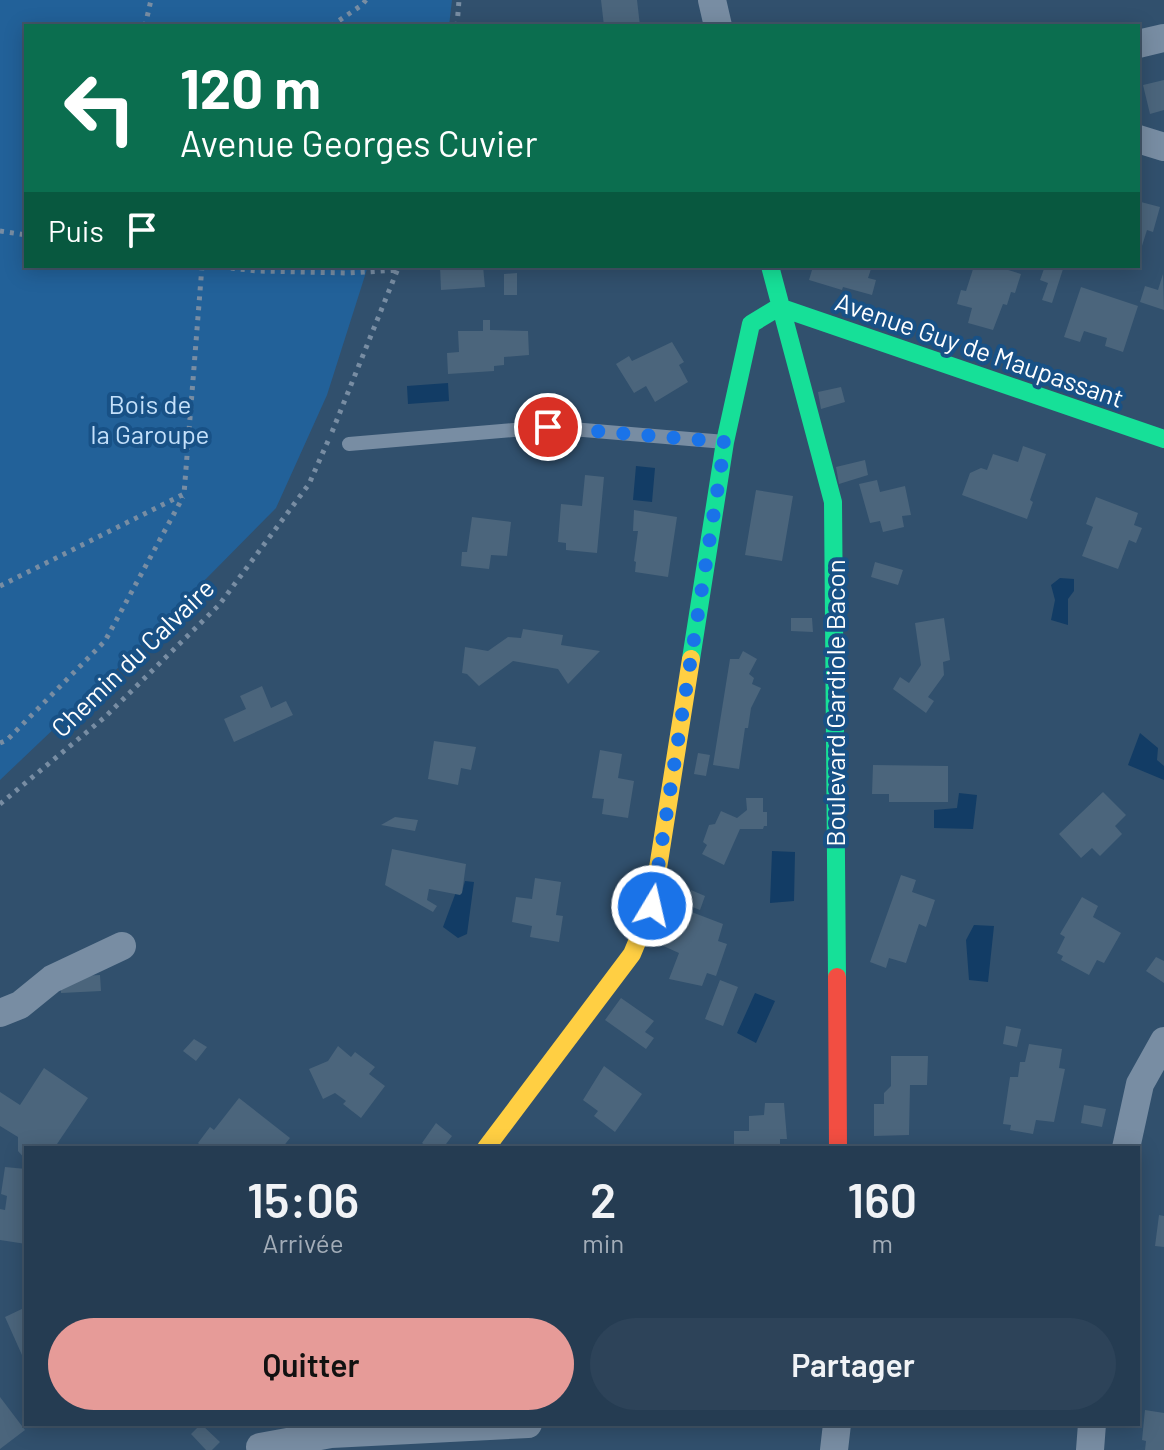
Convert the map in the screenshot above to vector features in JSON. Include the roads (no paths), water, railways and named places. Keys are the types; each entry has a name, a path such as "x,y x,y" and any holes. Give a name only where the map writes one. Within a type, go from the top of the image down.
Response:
{"street":[{"path":"712,0 718,24"},
{"path":"1140,44 1164,38"},
{"path":"1140,140 1164,147"},
{"name":"Boulevard Gardiole Bacon","path":"770,268 833,502 838,1146"},
{"path":"488,1146 632,954 652,906 725,442 751,324 779,307"},
{"name":"Avenue Guy de Maupassant","path":"779,307 1164,439"},
{"path":"0,1013 20,1005 52,979 122,946"},
{"path":"1126,1146 1140,1084 1164,1041"},
{"path":"258,1448 275,1426"},
{"path":"258,1448 331,1434 489,1426"},
{"path":"834,1450 837,1426"},
{"path":"1090,1450 1092,1426"}],"lane":[{"path":"349,444 548,427 725,442"}],"park label":[{"name":"Bois de la Garoupe","path":"150,418"}]}
